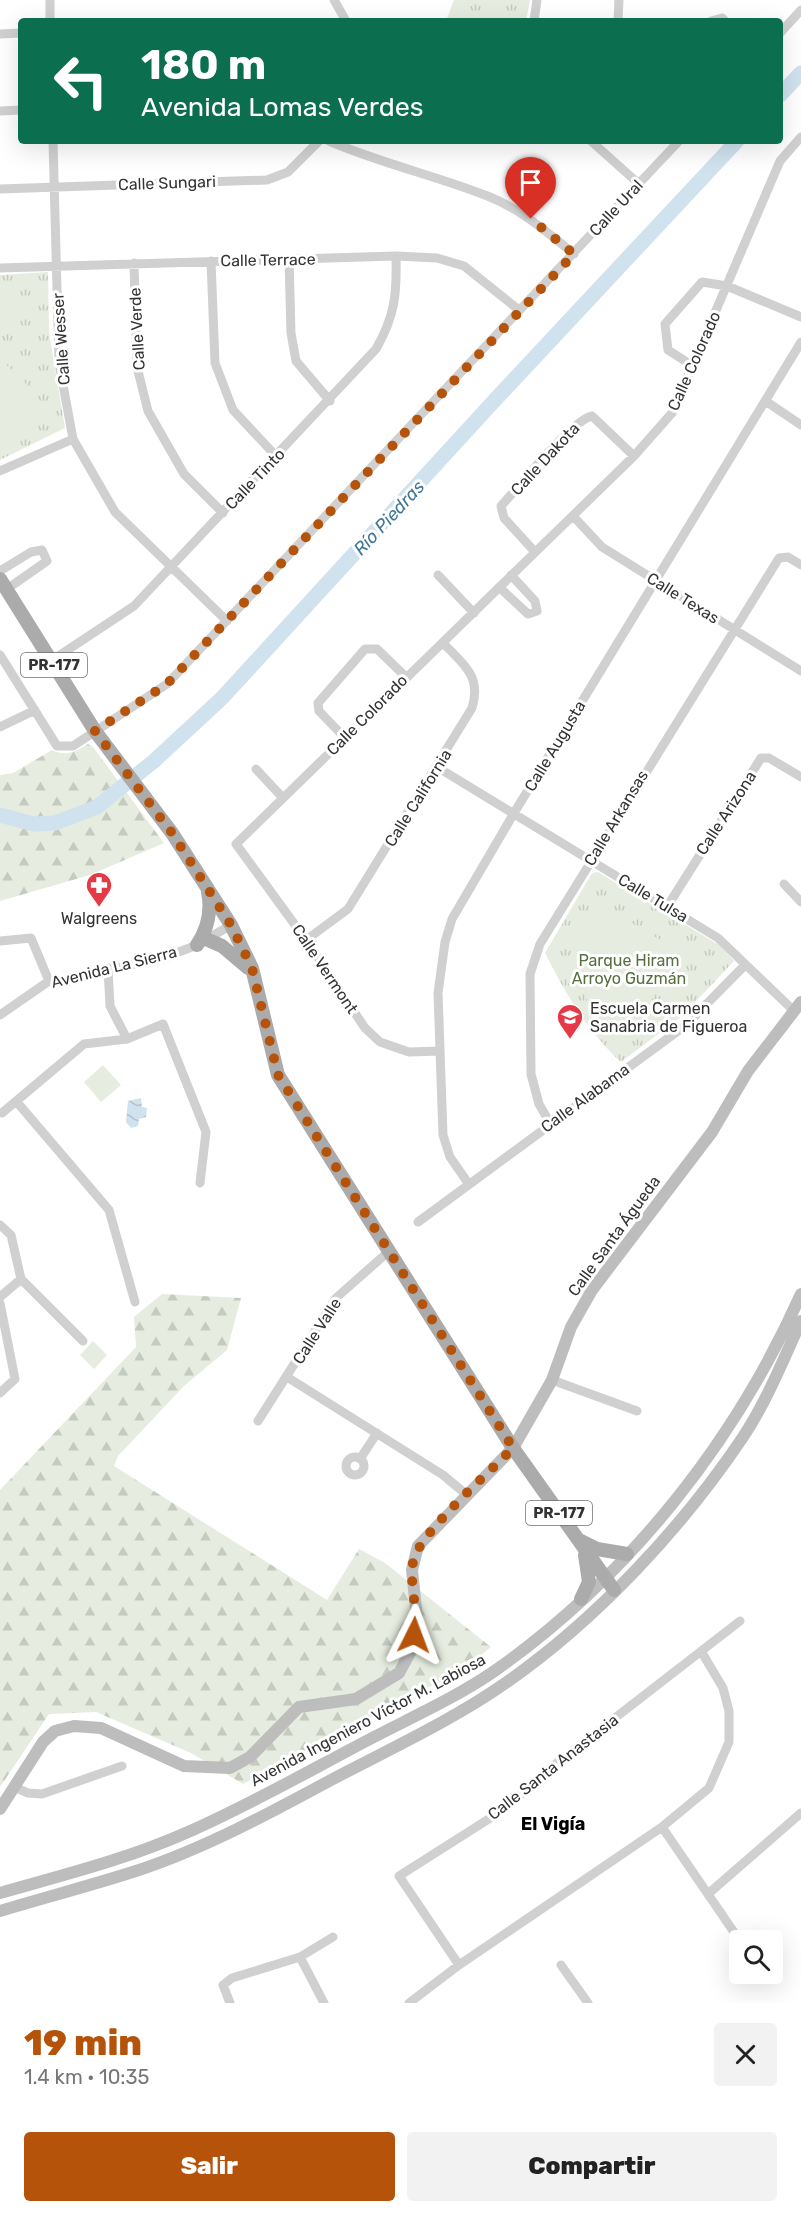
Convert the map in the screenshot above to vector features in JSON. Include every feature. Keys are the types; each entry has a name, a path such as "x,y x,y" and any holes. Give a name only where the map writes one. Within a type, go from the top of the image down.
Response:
{"main road":[{"name":"PR-177","path":"3,584 95,731 155,811 231,925 254,975 278,1075 513,1448 614,1590"},
{"path":"207,888 209,915 201,942 238,957 254,975"},
{"name":"Calle Santa Águeda","path":"0,1809 43,1742 55,1731 74,1726 101,1728 184,1766 230,1768 250,1757 299,1707 356,1699 399,1673 411,1651 417,1619 412,1570 418,1546 513,1448 552,1380 571,1327 592,1290 711,1131 748,1071 797,1006"},
{"name":"Avenida Ingeniero Víctor M. Labiosa","path":"0,1893 96,1865 186,1833 249,1803 494,1672 605,1577 712,1453 738,1415 769,1362 801,1294"},
{"name":"Avenida Ingeniero Víctor M. Labiosa","path":"0,1911 141,1869 288,1803 402,1743 506,1683 589,1614 656,1548 744,1436 768,1395 801,1321"},
{"path":"580,1542 597,1550 627,1554"},
{"path":"580,1542 589,1575 581,1599"}],"street":[{"path":"50,0 50,18"},
{"path":"334,0 344,18"},
{"path":"534,18 537,0"},
{"path":"618,18 619,0"},
{"path":"783,30 801,10"},
{"path":"0,34 18,33"},
{"path":"0,111 18,110"},
{"name":"Calle Colorado","path":"236,844 634,456 672,413 780,161 801,137"},
{"name":"Calle Wesser","path":"54,144 59,363 73,439 115,512 227,621"},
{"name":"Calle Sungari","path":"0,189 267,180 288,172 316,144"},
{"path":"336,144 364,156 491,198 531,219 574,254"},
{"path":"594,144 639,184"},
{"name":"Calle Ural","path":"35,710 57,746 73,746 167,684 676,144"},
{"name":"Calle Terrace","path":"0,268 56,264 396,256 437,258 464,266 519,310"},
{"name":"Calle Tinto","path":"51,661 134,606 376,349 387,329 397,298 396,256"},
{"path":"289,259 291,333 296,361 330,400"},
{"path":"211,261 215,363 233,410 276,456"},
{"name":"Calle Verde","path":"134,263 137,367 148,411 184,474 223,513"},
{"path":"693,366 668,350 665,324 702,282 727,286 801,317"},
{"name":"Calle Augusta","path":"468,1183 450,1157 443,1135 438,993 445,942 452,919 514,813 767,402 801,342"},
{"path":"767,402 801,425"},
{"name":"Calle Dakota","path":"535,552 504,518 501,506 570,431 585,417 592,416 634,456"},
{"path":"0,471 73,439"},
{"name":"Calle Texas","path":"573,516 602,547 801,671"},
{"path":"0,571 31,552 42,550 46,554 47,561 42,566 3,584"},
{"name":"Calle Arkansas","path":"550,1123 539,1104 531,1074 531,974 540,944 779,558 788,557 801,565"},
{"path":"438,575 474,613"},
{"path":"499,587 528,614 537,611 535,601 511,575"},
{"name":"Calle California","path":"306,940 348,909 472,708 477,693 471,673 443,643"},
{"path":"345,738 319,711 318,703 365,650 377,649 406,677"},
{"path":"0,655 35,710 0,727"},
{"name":"Calle Arizona","path":"667,907 761,758 769,758 801,777"},
{"name":"Calle Tulsa","path":"437,767 718,938 745,965 797,1006"},
{"path":"256,769 283,798"},
{"name":"Calle Vermont","path":"236,844 306,940 365,1028 380,1042 409,1052 440,1051"},
{"path":"784,884 801,902"},
{"name":"Avenida La Sierra","path":"0,1015 49,981 68,980 108,968 166,957 201,942 231,925"},
{"path":"0,941 31,938 49,981"},
{"name":"Calle Alabama","path":"418,1222 468,1183 686,1025 745,965"},
{"path":"108,968 110,1006 127,1039"},
{"path":"2,1113 84,1044 127,1039 164,1024 206,1132 200,1183"},
{"path":"16,1101 109,1210 135,1302"},
{"path":"0,1225 10,1235 21,1279 83,1341"},
{"name":"Calle Valle","path":"258,1421 336,1298 388,1252"},
{"path":"0,1297 21,1279"},
{"path":"0,1303 15,1379 0,1393"},
{"path":"287,1377 443,1475 467,1495"},
{"path":"552,1380 637,1411"},
{"path":"360,1459 377,1433"},
{"name":"Calle Santa Anastasia","path":"459,1965 399,1876 506,1808 553,1766 740,1621"},
{"path":"409,2003 459,1965 662,1827 709,1788 729,1742 729,1711 723,1688 701,1651"},
{"path":"14,1787 28,1793 42,1794 122,1767"},
{"path":"708,1894 801,1813"},
{"path":"662,1827 733,1930"},
{"path":"230,2003 223,1984 232,1978 300,1957 333,1937"},
{"path":"300,1957 324,2003"},
{"path":"561,1965 588,2003"}],"green space":[{"path":"454,0 530,0 527,18 447,18"},
{"path":"48,272 49,332 65,428 0,460 0,275"},
{"path":"13,281 20,326 0,329 0,283"},
{"path":"0,361 22,379 47,416 0,446"},
{"path":"88,744 93,747 164,843 90,875 0,901 0,775 13,773 52,750 70,753"},
{"name":"Parque Hiram Arroyo Guzmán","path":"598,872 719,945 734,961 682,1016 621,1062 598,1038 578,1011 545,953 592,873"},
{"path":"596,902 681,952 632,1031 614,1046 583,992 573,962 577,938"},
{"path":"679,972 694,981 677,1009 662,1000"},
{"path":"103,1065 121,1085 101,1102 84,1082"},
{"path":"162,1294 241,1298 227,1350 184,1386 118,1456 114,1466 327,1600 359,1549 385,1563 491,1647 462,1670 243,1784 191,1753 96,1712 49,1714 0,1787 0,1490 136,1347 134,1317"},
{"path":"93,1341 107,1355 94,1369 80,1355"}],"water":[{"path":"141,1098 142,1107 147,1108 146,1117 139,1119 138,1126 131,1128 126,1122 128,1101"}],"waterway":[{"name":"Río Piedras","path":"783,92 801,73"},
{"name":"Río Piedras","path":"0,815 34,824 55,823 97,807 154,761 222,698 493,402 734,144"}],"place":[{"name":"Walgreens","path":"99,908"},
{"name":"Escuela Carmen Sanabria de Figueroa","path":"570,1040"}],"district":[{"name":"El Vigía","path":"553,1824"}],"route":[{"path":"414,1635 417,1619 412,1570 418,1546 513,1448 278,1075 252,968 231,925 172,833 95,731 167,684 574,254 531,219"}]}
